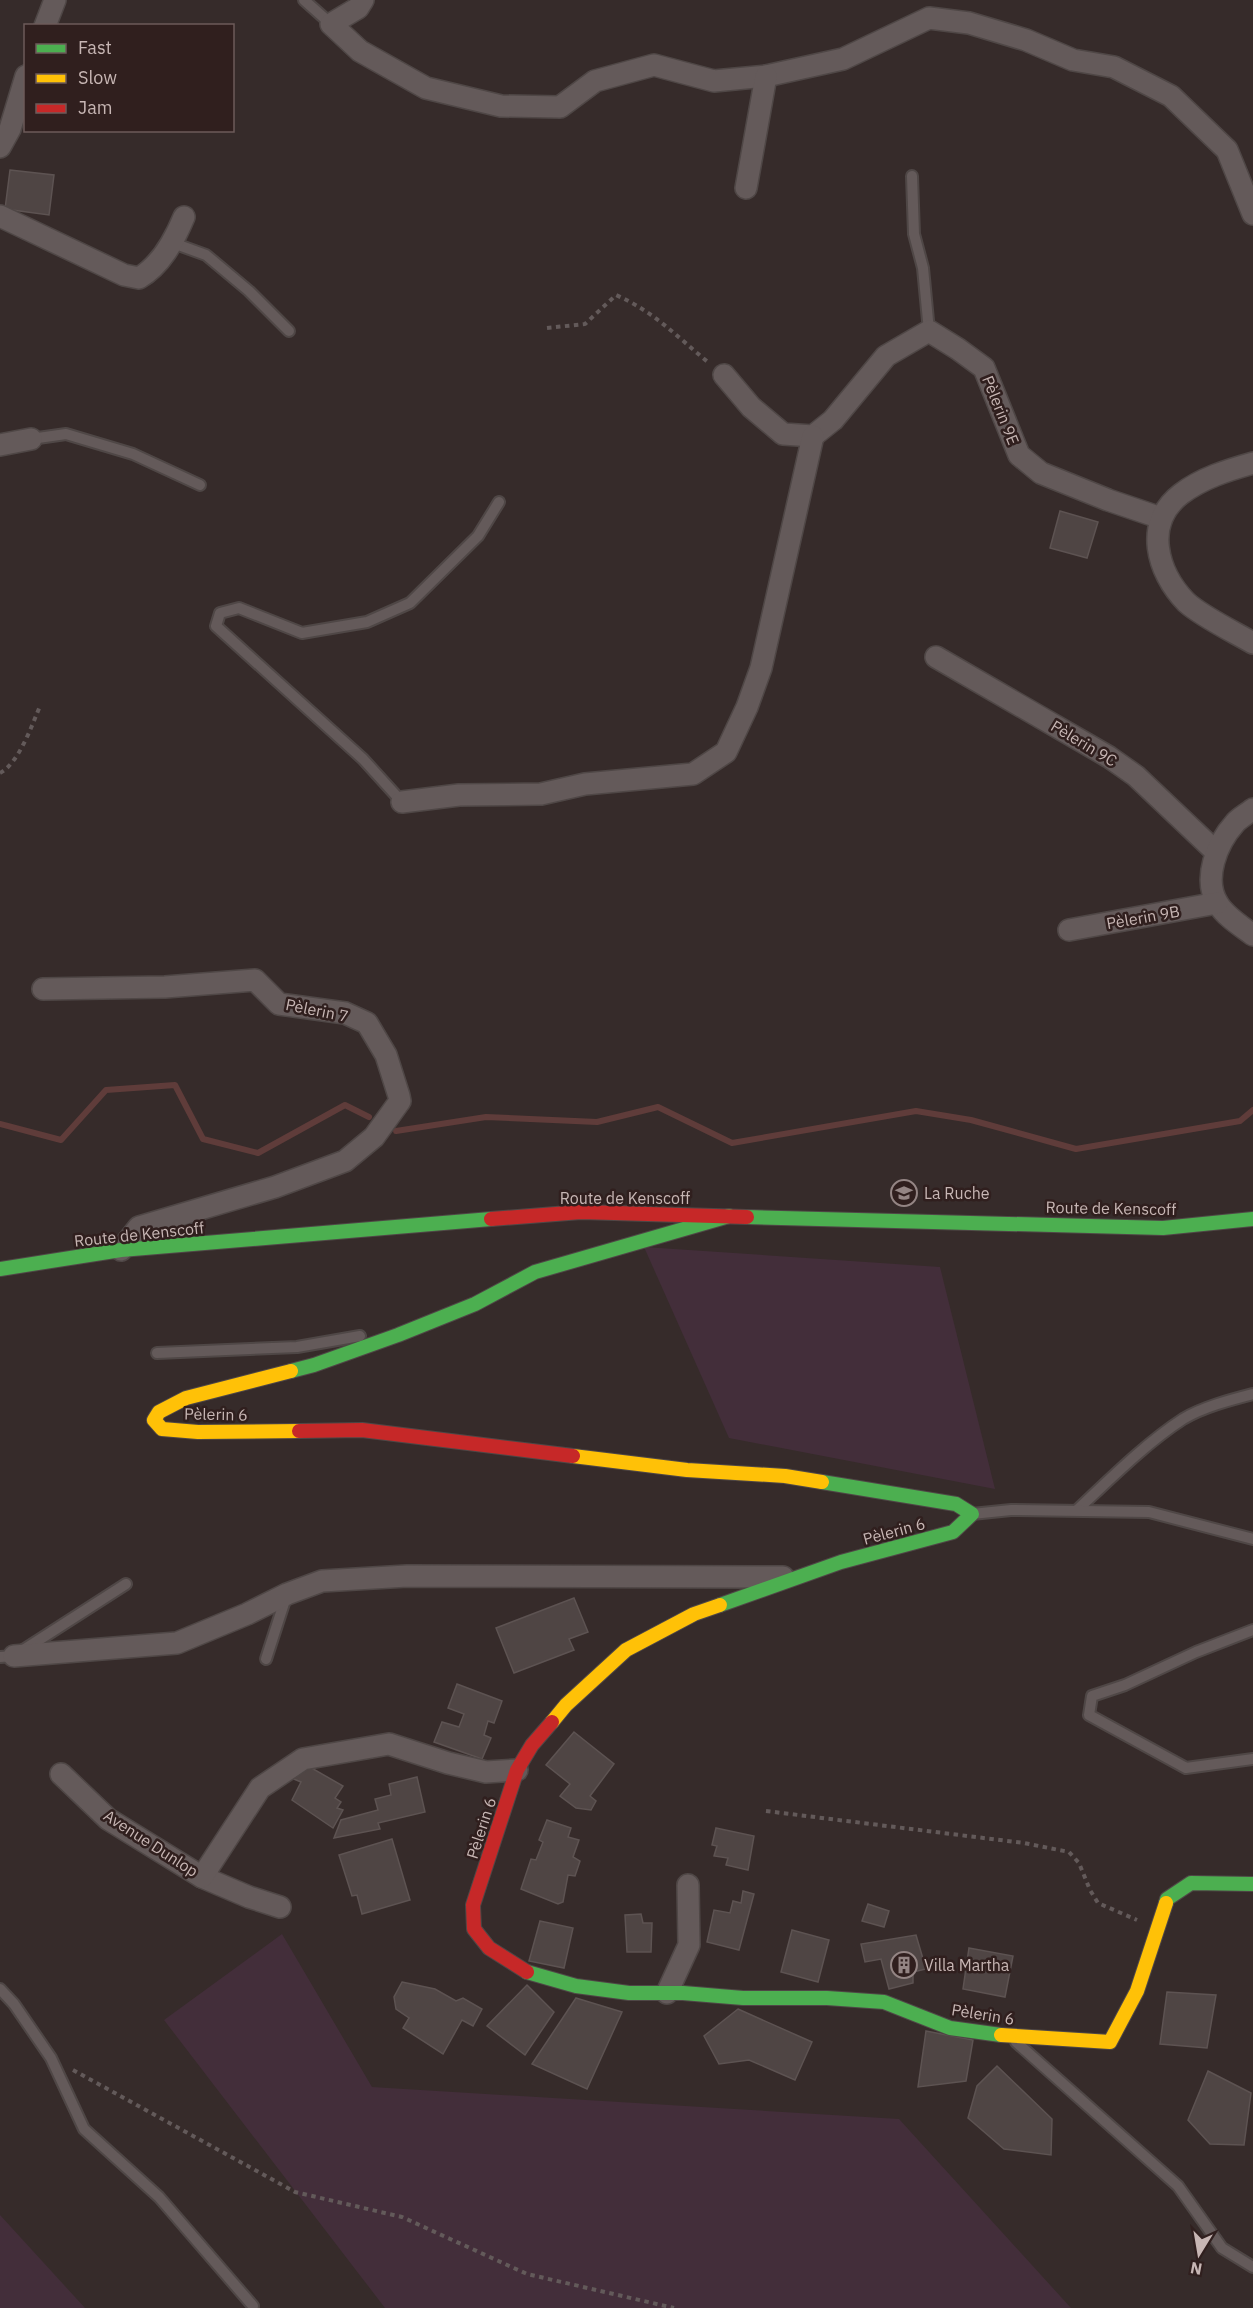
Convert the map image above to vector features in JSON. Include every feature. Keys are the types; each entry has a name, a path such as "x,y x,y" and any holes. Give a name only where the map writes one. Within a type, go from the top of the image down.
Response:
{"street":[{"path":"46,24 55,0"},
{"path":"363,0 358,8 331,24 360,51 426,88 501,106 560,107 596,81 654,65 714,81 766,76 843,59 929,18 969,23 1026,40 1073,60 1114,66 1171,96 1227,150 1253,214"},
{"path":"746,188 766,76"},
{"path":"0,147 10,129 24,83"},
{"path":"0,216 124,275 139,278 147,273 173,243 184,217"},
{"path":"402,801 459,795 541,794 585,784 693,774 726,752 747,707 761,668 813,436 833,420 886,356 929,331"},
{"name":"Pèlerin 9E","path":"929,331 958,348 984,368 1019,455 1041,472 1108,500 1161,518"},
{"path":"724,375 751,407 783,434 813,436"},
{"path":"0,445 31,439"},
{"path":"1253,464 1222,472 1180,494 1161,518 1157,548 1168,579 1188,603 1253,643"},
{"name":"Pèlerin 9C","path":"936,657 1109,757 1136,776 1215,852"},
{"path":"1253,809 1235,823 1215,852 1211,880 1217,903 1236,923 1253,935"},
{"name":"Pèlerin 9B","path":"1069,930 1217,903"},
{"name":"Pèlerin 7","path":"43,989 165,987 255,980 279,1004 345,1013 367,1023 386,1056 399,1096 400,1101 374,1137 345,1161 275,1187 139,1227 122,1250"},
{"name":"Route de Kenscoff","path":"0,1269 122,1250 581,1212 1163,1228 1253,1219"},
{"name":"Pèlerin 6","path":"729,1216 535,1272 475,1304 398,1335 314,1365 186,1398 159,1412 154,1420 162,1429 198,1432 362,1430 687,1470 785,1476 956,1504 972,1514 953,1532 841,1562 694,1614 626,1650 566,1705 532,1745 517,1770 473,1905 474,1929 489,1948 528,1973 576,1986 629,1993 742,1998 827,1998 884,2002 950,2028 1010,2036 1110,2042 1137,1990 1167,1899 1191,1883 1253,1884"},
{"path":"7,1656 177,1643 247,1614 287,1594 322,1581 407,1576 798,1577"},
{"name":"Avenue Dunlop","path":"61,1774 108,1819 202,1877 260,1788 303,1759 389,1744 448,1763 486,1772 517,1770"},
{"path":"202,1877 280,1907"},
{"path":"667,1993 689,1944 688,1884"}],"lane":[{"path":"304,0 331,24"},
{"path":"912,176 914,234 923,268 929,331"},
{"path":"173,243 206,255 249,291 289,331"},
{"path":"31,439 66,434 133,454 200,485"},
{"path":"402,801 363,759 216,626 220,613 239,608 302,633 367,622 410,603 478,536 500,502"},
{"path":"157,1353 297,1347 369,1334 398,1335"},
{"path":"1077,1510 1124,1466 1184,1419 1227,1401 1253,1394"},
{"path":"972,1514 1011,1510 1149,1512 1253,1539"},
{"path":"7,1656 63,1627 79,1613 126,1584"},
{"path":"266,1659 287,1594"},
{"path":"1253,1630 1196,1652 1125,1685 1092,1696 1089,1715 1186,1768 1253,1759"},
{"path":"0,1989 14,2004 51,2058 84,2129 159,2197 253,2306"},
{"path":"1010,2036 1178,2186 1222,2248 1253,2267"}],"path":[{"path":"547,328 585,324 616,295 641,306 724,375"},
{"path":"0,772 7,769 29,734 40,706"},
{"path":"766,1811 1024,1843 1069,1852 1079,1863 1098,1903 1134,1917 1154,1934"},
{"path":"51,2058 295,2192 402,2217 527,2274 674,2308"}],"shaded area":[{"path":"644,1247 940,1267 995,1489 729,1438"},
{"path":"282,1934 372,2087 899,2119 1071,2308 385,2308 164,2020"},
{"path":"0,2215 85,2308 0,2308"}],"building":[{"path":"10,170 54,175 49,215 5,209"},
{"path":"1060,511 1098,522 1087,558 1050,548"},
{"path":"574,1598 588,1632 569,1639 574,1650 514,1673 496,1628"},
{"path":"457,1684 502,1701 494,1723 488,1721 484,1735 491,1738 482,1759 434,1742 442,1722 459,1727 464,1714 448,1708"},
{"path":"574,1732 614,1764 590,1796 596,1801 591,1810 576,1808 560,1796 570,1784 546,1765"},
{"path":"301,1762 343,1786 335,1798 341,1802 337,1808 343,1810 333,1828 292,1800 301,1782 291,1778"},
{"path":"417,1777 425,1812 378,1823 380,1829 334,1838 341,1820 378,1810 375,1799 391,1795 389,1784"},
{"path":"547,1820 571,1828 568,1837 579,1840 573,1857 580,1861 575,1876 568,1875 563,1902 558,1904 521,1889 531,1859 536,1860 543,1842 539,1840"},
{"path":"716,1828 754,1836 748,1870 726,1865 728,1858 714,1856 717,1846 712,1845"},
{"path":"392,1839 410,1900 362,1914 357,1895 352,1896 339,1855"},
{"path":"743,1891 754,1894 739,1950 707,1942 714,1910 730,1913 733,1901 741,1903"},
{"path":"868,1904 889,1911 884,1927 862,1921"},
{"path":"641,1914 643,1923 652,1923 651,1952 627,1952 625,1915"},
{"path":"540,1921 573,1928 564,1968 529,1961"},
{"path":"792,1930 829,1940 818,1982 781,1972"},
{"name":"Villa Martha","path":"916,1935 926,1969 913,1972 913,1983 889,1989 881,1959 865,1962 861,1944"},
{"path":"969,1948 1013,1956 1005,1997 963,1989"},
{"path":"402,1982 435,1989 456,2001 463,1998 482,2009 473,2026 462,2020 443,2054 403,2028 409,2018 396,2009 394,1997"},
{"path":"527,1985 554,2012 525,2055 487,2026"},
{"path":"1167,1992 1216,1995 1207,2048 1160,2044"},
{"path":"576,1998 622,2012 587,2089 532,2064"},
{"path":"738,2009 812,2042 795,2080 749,2060 719,2064 704,2036"},
{"path":"926,2031 973,2040 966,2081 918,2087"},
{"path":"997,2066 1052,2119 1051,2155 1004,2149 968,2118 977,2086"},
{"path":"1208,2071 1251,2093 1244,2145 1210,2144 1188,2120"}],"waterway":[{"path":"0,1124 61,1140 106,1090 175,1085 203,1139 258,1153 345,1105 369,1117"},
{"path":"396,1131 486,1117 597,1122 658,1107 732,1143 916,1111 971,1120 1076,1149 1240,1121 1253,1110"}],"traffic: fast":[{"path":"291,1371 398,1335 475,1304 535,1272 729,1216"},
{"path":"747,1217 1163,1228 1253,1219"},
{"path":"0,1269 121,1250 491,1219"},
{"path":"720,1605 841,1562 953,1532 972,1514 956,1504 822,1482"},
{"path":"1166,1903 1167,1899 1191,1883 1253,1884"},
{"path":"527,1972 576,1986 629,1993 683,1993 743,1998 827,1998 884,2002 950,2028 1001,2035"}],"traffic: slow":[{"path":"291,1371 186,1398 159,1412 154,1420 162,1429 198,1432 299,1431"},
{"path":"573,1456 687,1470 785,1476 822,1482"},
{"path":"552,1722 566,1705 626,1650 694,1614 720,1605"},
{"path":"1001,2035 1110,2042 1137,1991 1166,1903"}],"traffic: jam":[{"path":"491,1219 581,1212 747,1217"},
{"path":"299,1431 362,1430 573,1456"},
{"path":"527,1972 489,1948 474,1929 473,1905 517,1770 532,1745 552,1722"}],"place":[{"name":"La Ruche","path":"904,1193"},
{"name":"Villa Martha","path":"904,1965"}]}
